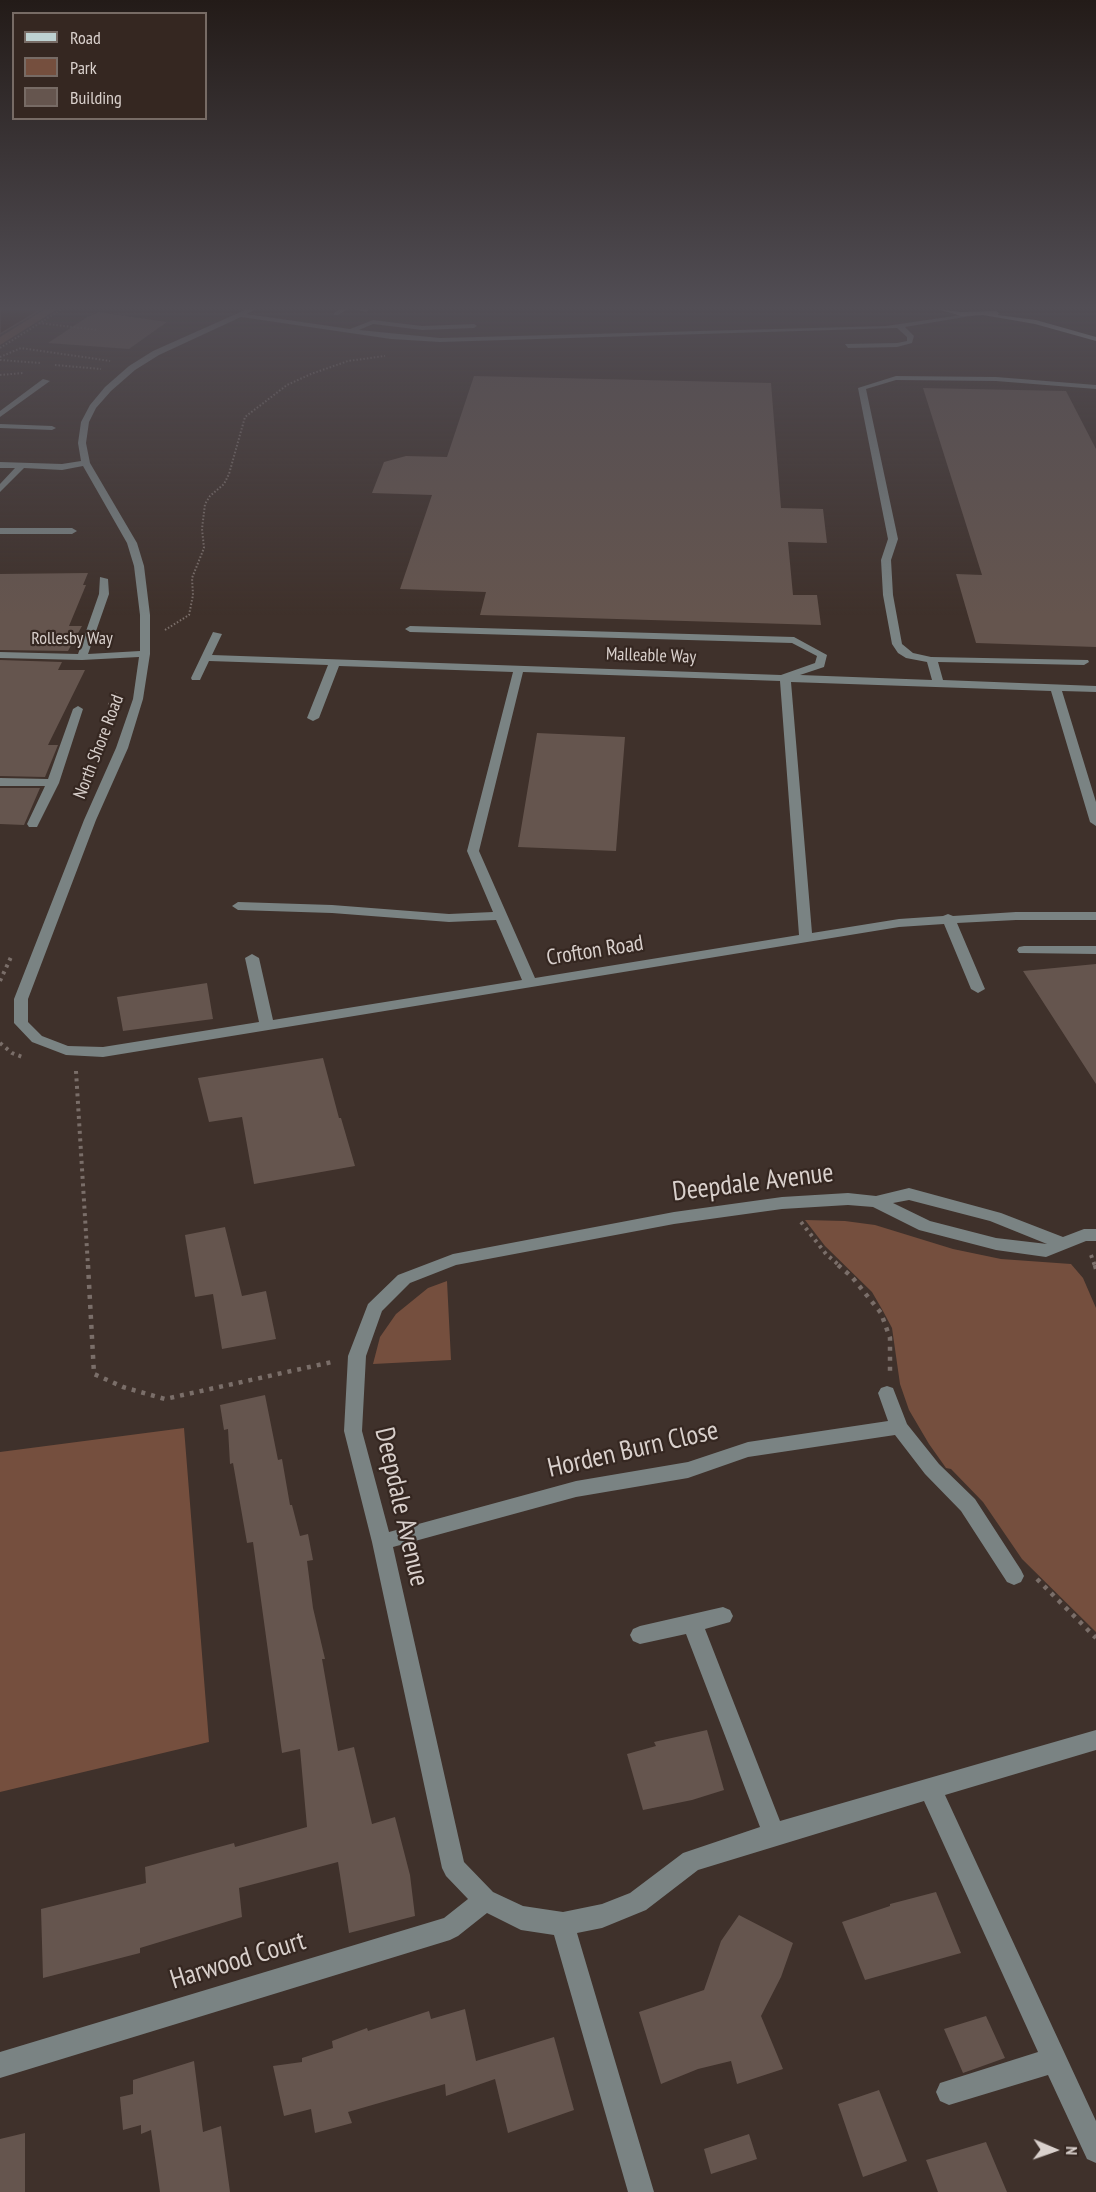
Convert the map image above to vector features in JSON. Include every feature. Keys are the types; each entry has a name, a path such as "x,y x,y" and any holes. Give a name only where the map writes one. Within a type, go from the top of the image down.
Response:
{"street":[{"name":"North Shore Road","path":"92,411 86,422 82,443 86,464 132,543 143,587 145,654 138,699 122,748 77,852 21,999 21,1023 38,1039 66,1050 103,1052"},
{"path":"867,411 893,539 886,560 888,595 897,644 902,651 910,656 933,660 943,658 1084,662"},
{"path":"0,426 52,428"},
{"path":"0,465 62,467 86,464"},
{"path":"0,489 21,466"},
{"path":"0,531 72,531"},
{"path":"82,657 104,594 103,579"},
{"path":"410,628 794,640 822,655 820,665 785,677 806,938"},
{"path":"196,678 217,634"},
{"name":"Rollesby Way","path":"0,655 82,657 145,654"},
{"name":"Malleable Way","path":"206,658 1096,689"},
{"path":"933,660 938,683"},
{"path":"313,718 335,662"},
{"path":"519,669 473,851 530,983"},
{"path":"1055,687 1096,822"},
{"path":"33,824 53,783 78,709"},
{"path":"0,782 53,783"},
{"path":"238,906 332,909 449,918 499,912"},
{"name":"Crofton Road","path":"103,1052 899,923 948,918 1096,916"},
{"path":"948,918 978,989"},
{"path":"1024,950 1096,950"},
{"path":"252,958 267,1026"},
{"path":"876,1202 909,1194 946,1202 1012,1223 1063,1244"},
{"name":"Deepdale Avenue","path":"876,1202 848,1198 782,1203 674,1218 453,1260 404,1279 374,1308 357,1356 353,1431 382,1542 454,1868 485,1900 521,1918 563,1924 602,1916 638,1902 691,1861 774,1834 1096,1740"},
{"path":"876,1202 925,1226 996,1244 1046,1251 1084,1235 1096,1235"},
{"path":"887,1393 899,1427 932,1469 968,1505 1014,1576"},
{"name":"Horden Burn Close","path":"382,1542 576,1490 688,1470 748,1450 899,1427"},
{"path":"640,1635 723,1616"},
{"path":"692,1623 774,1834"},
{"path":"930,1788 1096,2150"},
{"name":"Harwood Court","path":"0,2065 450,1928 485,1900"},
{"path":"563,1924 641,2192"},
{"path":"949,2092 1055,2060"}],"path":[{"path":"145,638 159,633 189,615 192,578 204,548 202,530 205,504 210,496 224,484 245,417 252,411"},
{"path":"76,1067 94,1374 123,1387 165,1399 357,1356"},
{"path":"799,1216 814,1241 852,1277 880,1313 890,1338 891,1354 887,1393"}],"green space":[{"path":"805,1220 845,1221 875,1225 953,1249 1001,1259 1071,1264 1083,1278 1096,1308 1096,1632 1022,1559 983,1502 951,1469 946,1468 929,1444 909,1410 900,1384 892,1328 883,1311 872,1292 825,1246"},
{"path":"447,1281 451,1360 373,1364 380,1337 396,1314 428,1288"},
{"path":"184,1428 209,1742 0,1792 0,1452"}],"building":[{"path":"462,411 773,411 781,508 823,509 827,543 788,542 793,595 817,595 821,625 480,615 486,592 400,589 432,495 372,493 384,462 406,456 447,457"},
{"path":"930,411 1076,411 1096,449 1096,647 976,643 956,574 982,575"},
{"path":"88,573 83,585 86,585 69,626 82,626 68,651 0,650 0,574"},
{"path":"0,660 62,662 58,670 85,670 48,745 58,745 45,777 0,776"},
{"path":"537,733 625,737 616,851 518,847"},
{"path":"0,788 40,788 24,825 0,824"},
{"path":"1096,964 1096,1084 1023,971"},
{"path":"207,983 213,1019 123,1031 117,997"},
{"path":"323,1058 355,1166 254,1184 242,1117 209,1122 198,1078"},
{"path":"225,1227 242,1296 266,1291 276,1339 222,1349 213,1294 195,1297 185,1235"},
{"path":"265,1395 278,1460 282,1459 290,1505 292,1505 300,1536 308,1534 313,1560 307,1561 313,1608 325,1659 322,1659 338,1751 354,1747 372,1824 395,1817 410,1875 415,1916 349,1933 338,1862 239,1888 242,1917 140,1948 140,1953 43,1978 41,1909 146,1883 145,1867 234,1843 235,1847 307,1827 300,1749 282,1753 253,1542 247,1543 233,1463 230,1464 228,1429 224,1430 220,1405"},
{"path":"707,1730 724,1790 692,1800 643,1810 627,1754 656,1746 654,1742"},
{"path":"936,1892 961,1953 865,1980 842,1922 890,1906 890,1904"},
{"path":"739,1915 793,1943 781,1977 761,2016 783,2069 737,2084 731,2061 698,2069 661,2084 639,2012 704,1990 721,1941"},
{"path":"465,2009 476,2061 554,2037 574,2110 508,2133 495,2079 446,2096 445,2084 348,2112 352,2123 315,2133 311,2109 284,2116 273,2066 302,2062 302,2058 333,2048 332,2041 367,2028 368,2031 429,2011 431,2019"},
{"path":"986,2016 1005,2058 963,2073 944,2029"},
{"path":"194,2061 203,2132 221,2126 230,2192 160,2192 151,2130 141,2134 141,2125 123,2130 120,2097 133,2094 133,2080"},
{"path":"879,2090 907,2161 863,2177 838,2104"},
{"path":"25,2133 25,2192 0,2192 0,2139"},
{"path":"749,2134 757,2159 711,2174 704,2149"},
{"path":"986,2142 1007,2192 938,2192 926,2160"}]}
